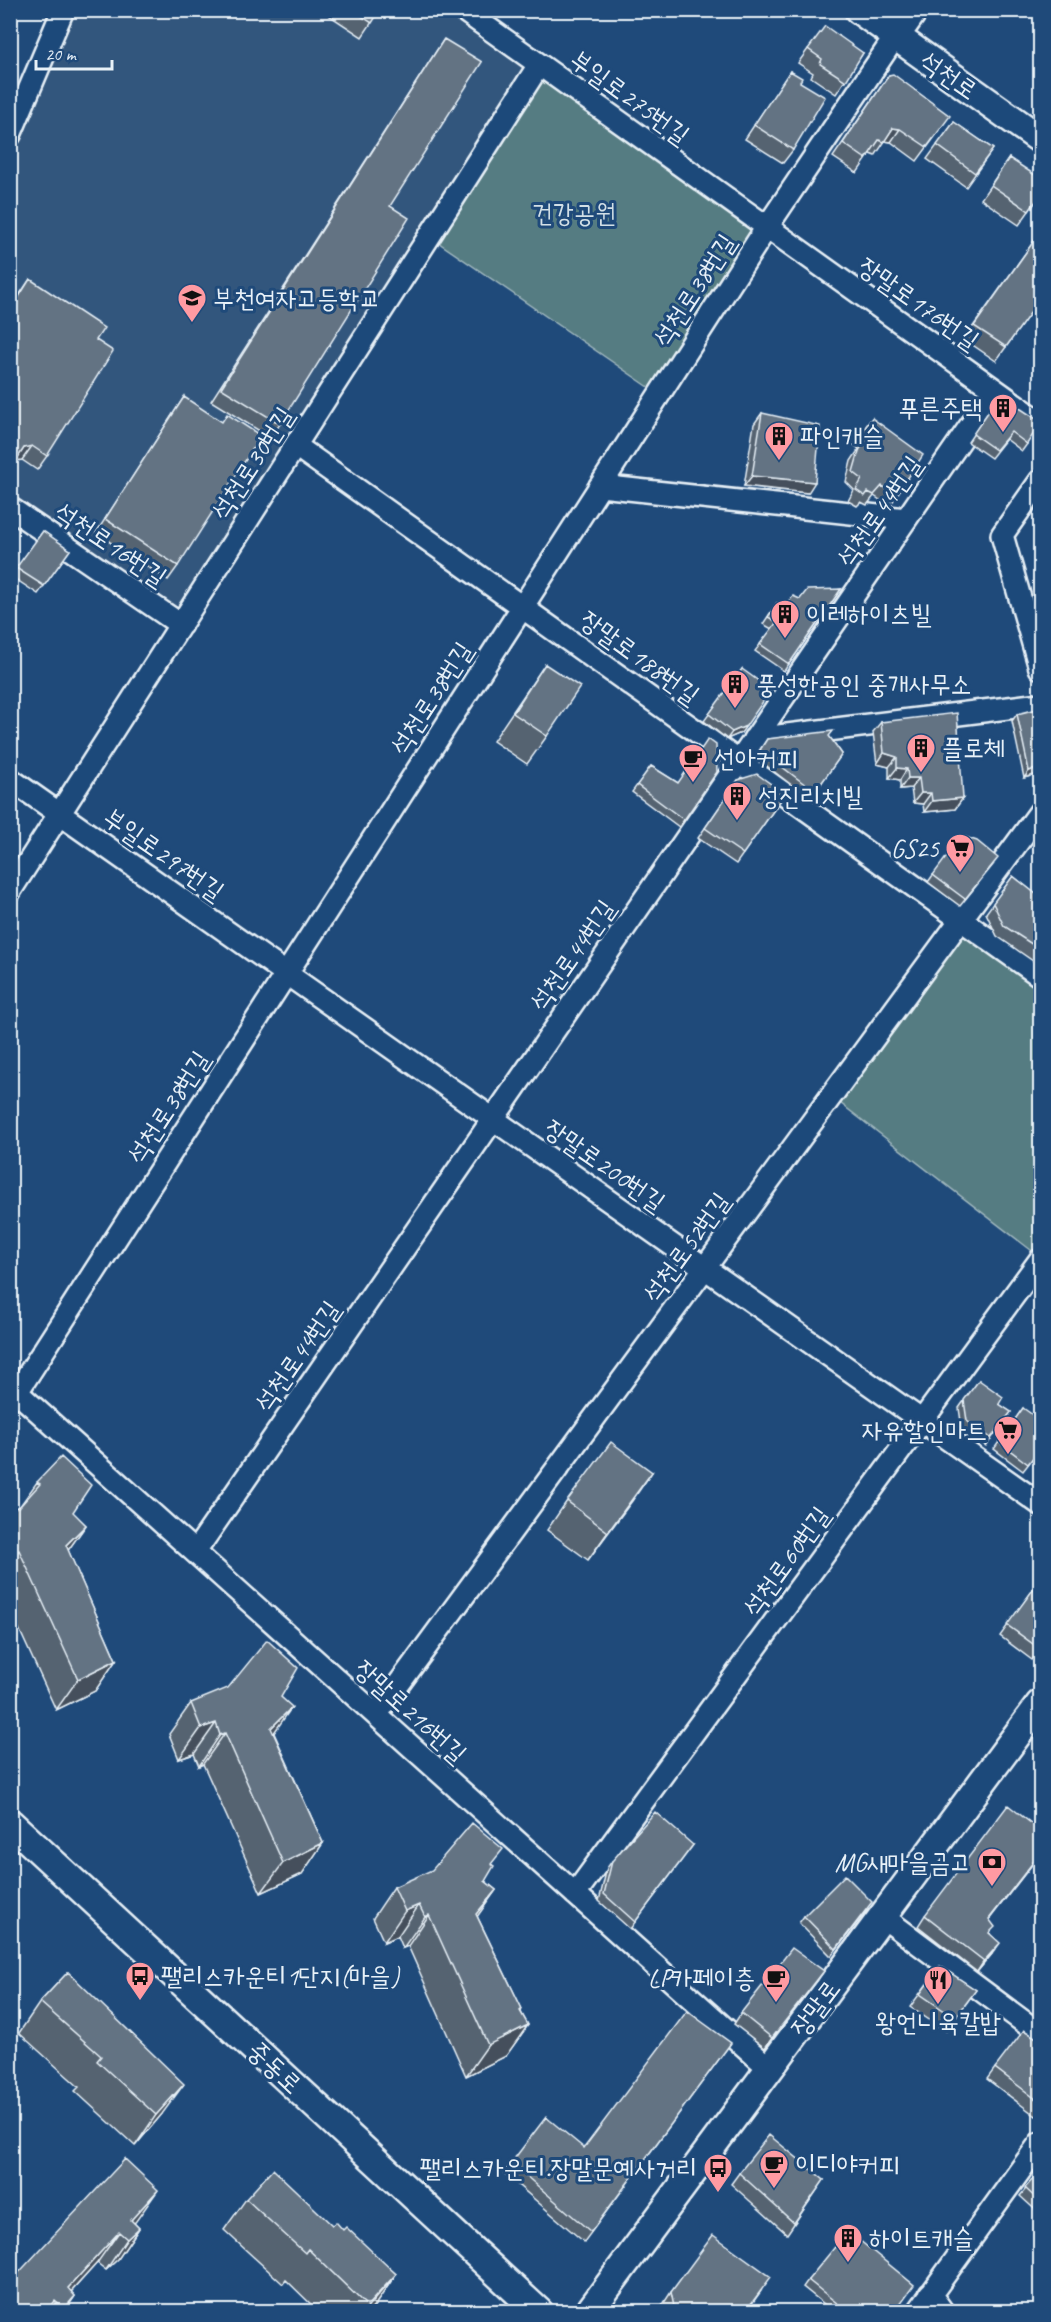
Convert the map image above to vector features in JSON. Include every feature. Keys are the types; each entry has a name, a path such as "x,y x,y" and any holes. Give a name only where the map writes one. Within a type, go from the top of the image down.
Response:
{"street":[{"path":"10,135 63,10"},
{"name":"부일로275번길","path":"463,10 766,227"},
{"name":"석천로","path":"858,10 1041,139"},
{"path":"895,37 914,10"},
{"name":"석천로38번길","path":"14,1389 286,974 766,227 895,37"},
{"name":"석천로30번길","path":"10,891 539,65"},
{"name":"장말로176번길","path":"766,227 1041,422"},
{"name":"석천로44번길","path":"195,1552 995,390"},
{"name":"장말로188번길","path":"296,446 1041,976"},
{"path":"1041,481 1002,535 1041,668"},
{"path":"600,486 906,519"},
{"name":"석천로16번길","path":"10,508 181,625"},
{"path":"754,739 1041,704"},
{"name":"부일로297번길","path":"10,779 286,974"},
{"name":"석천로52번길","path":"376,1715 1041,812"},
{"name":"장말로200번길","path":"286,974 1041,1504"},
{"name":"석천로60번길","path":"575,1894 1041,1260"},
{"name":"장말로216번길","path":"14,1389 770,2069"},
{"name":"장말로","path":"589,2312 1041,1704"},
{"name":"중동로","path":"10,1823 539,2312"},
{"path":"882,1917 1041,2034"},
{"path":"918,2312 1041,2143"},
{"path":"930,2294 943,2312"}],"shaded area":[{"name":"부천여자고등학교","path":"64,11 462,11 539,65 181,625 11,508 11,137"}],"green space":[{"name":"건강공원","path":"539,65 767,227 659,394 429,236"},
{"path":"961,921 1040,976 1040,1257 831,1096"}],"building":[{"path":"352,10 380,10 372,23"},
{"path":"825,26 863,53 846,81 820,64 822,59 808,49"},
{"path":"444,39 482,62 390,206 409,218 280,424 221,388"},
{"path":"790,71 802,78 800,82 825,97 793,150 754,125"},
{"path":"893,74 950,116 927,147 900,129 893,128 884,142 879,140 866,159 843,143 889,75"},
{"path":"954,122 993,149 975,173 937,145"},
{"path":"1009,158 1041,179 1041,194 1029,211 991,185"},
{"path":"1041,231 1041,298 1006,347 974,326"},
{"path":"30,279 104,328 96,340 113,351 47,456 32,446 24,448 17,459 10,455 10,311"},
{"path":"184,397 222,422 227,414 261,436 178,566 105,519"},
{"name":"푸른주택","path":"1012,403 1041,422 1027,444 1011,432 996,450 973,434 991,408"},
{"name":"파인캐슬","path":"762,413 820,426 815,482 752,476"},
{"path":"872,418 923,455 900,490 891,491 882,486 874,495 868,492 865,496 856,490 862,479 853,472 859,451 866,438 860,434"},
{"path":"43,531 70,550 44,586 16,568"},
{"name":"이레하이츠빌","path":"841,589 789,664 760,644 777,622 768,617 777,603 785,607 793,596 800,599 807,590"},
{"path":"545,664 580,687 547,736 513,713"},
{"name":"풍성한공인 중개사무소","path":"742,669 771,690 746,726 732,732 709,714"},
{"path":"1041,708 1041,767 1029,771 1017,714"},
{"name":"플로체","path":"957,713 963,798 932,801 931,793 921,793 919,778 908,778 907,769 897,768 897,757 884,753 881,722"},
{"path":"833,731 829,736 842,754 815,792 760,750 767,739"},
{"name":"선아커피","path":"708,739 716,745 717,772 684,820 637,785 651,766 678,783"},
{"name":"성진리치빌","path":"757,774 785,794 743,854 705,828 738,780"},
{"name":"GS25","path":"962,836 977,841 998,858 965,899 933,875"},
{"path":"1013,876 1041,898 1041,950 1004,926 993,903"},
{"path":"979,1380 1003,1397 999,1404 1011,1412 991,1438 967,1421 964,1400"},
{"path":"1023,1408 1041,1421 1041,1447 1028,1464 999,1442"},
{"path":"611,1442 652,1472 608,1532 567,1501"},
{"path":"61,1457 91,1485 73,1512 86,1525 66,1545 116,1660 78,1679 19,1550 14,1551 10,1543 10,1510 20,1506 40,1484 37,1482"},
{"path":"1035,1587 1041,1590 1040,1649 1007,1625"},
{"path":"267,1640 298,1668 281,1697 292,1707 271,1728 323,1843 283,1863 225,1733 220,1735 216,1723 201,1728 191,1703 228,1688"},
{"path":"1008,1805 1041,1831 1041,1852 989,1919 995,1927 989,1933 1000,1943 984,1961 925,1915"},
{"path":"655,1812 693,1845 635,1922 604,1894 612,1861"},
{"path":"472,1823 503,1849 491,1864 494,1866 485,1881 496,1890 476,1914 528,2025 488,2045 429,1915 425,1917 419,1905 405,1911 394,1887 432,1870"},
{"path":"845,1875 872,1902 836,1949 804,1916"},
{"name":"LP카페이층","path":"792,1948 824,1971 772,2038 741,2013"},
{"path":"940,1966 976,1990 955,2018 920,1994"},
{"path":"68,1972 184,2084 156,2115 97,2061 101,2056 40,2002"},
{"path":"687,2011 731,2043 591,2232 511,2163 546,2117 584,2148"},
{"path":"1024,2030 1041,2041 1041,2103 995,2068"},
{"path":"769,2135 824,2180 794,2223 739,2173"},
{"path":"125,2159 158,2190 131,2220 139,2228 127,2239 119,2232 68,2288 75,2296 64,2309 55,2301 46,2312 10,2312 10,2282"},
{"path":"273,2169 332,2225 336,2222 343,2230 346,2227 396,2274 367,2306 308,2249 305,2253 246,2199"},
{"path":"1041,2170 1041,2203 1025,2188"},
{"name":"하이트캐슬","path":"848,2231 914,2285 894,2312 848,2312 808,2280"},
{"path":"713,2235 771,2277 745,2312 675,2312 671,2292"}],"place":[{"name":"부천여자고등학교","path":"192,324"},
{"name":"푸른주택","path":"1003,434"},
{"name":"파인캐슬","path":"779,462"},
{"name":"이레하이츠빌","path":"785,640"},
{"name":"풍성한공인 중개사무소","path":"735,710"},
{"name":"플로체","path":"921,774"},
{"name":"선아커피","path":"693,784"},
{"name":"성진리치빌","path":"737,822"},
{"name":"GS25","path":"960,874"},
{"name":"자유할인마트","path":"1008,1456"},
{"name":"MG새마을금고","path":"992,1888"},
{"name":"팰리스카운티1단지(마을)","path":"140,2002"},
{"name":"LP카페이층","path":"776,2004"},
{"name":"왕언니육칼밥","path":"938,2006"},
{"name":"이디야커피","path":"774,2190"},
{"name":"팰리스카운티.장말문예사거리","path":"718,2194"},
{"name":"하이트캐슬","path":"848,2264"}]}
